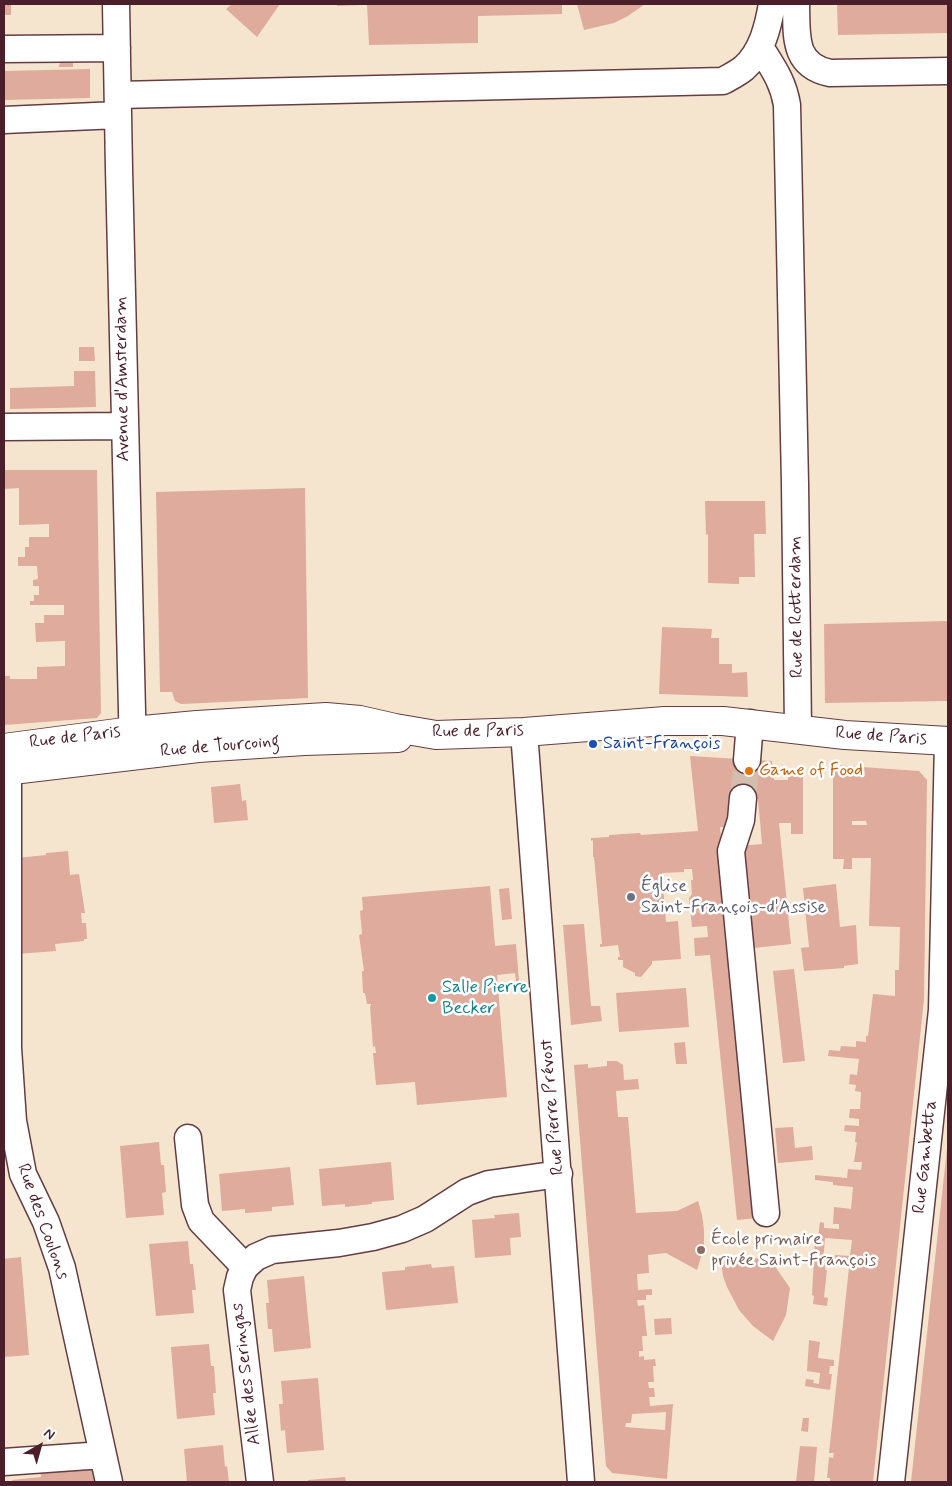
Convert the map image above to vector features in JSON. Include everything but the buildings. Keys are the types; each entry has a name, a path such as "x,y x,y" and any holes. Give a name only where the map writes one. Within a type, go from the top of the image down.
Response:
{"main road":[{"name":"Rue de Paris","path":"6,759 133,743 198,725 326,717 360,720 436,735 524,732 665,721 723,721 892,739 948,741"}],"street":[{"name":"Avenue d'Amsterdam","path":"116,4 124,426 133,743"},
{"path":"4,120 118,105 723,81 744,68 760,47 769,24 772,4"},
{"path":"796,4 797,41 800,53 808,63 820,71 830,73 948,71"},
{"name":"Rue de Rotterdam","path":"760,47 780,77 787,105 798,730"},
{"path":"4,49 117,48"},
{"path":"4,427 124,426"},
{"path":"747,760 750,724"},
{"name":"Rue Pierre Prévost","path":"524,732 581,1482"},
{"name":"Rue Gambetta","path":"891,1482 942,1010 948,741"},
{"name":"Rue des Coulons","path":"6,759 8,1048 13,1121 23,1174 46,1222 62,1268 109,1482"},
{"path":"743,798 740,820 731,850 766,1213"},
{"path":"188,1138 195,1205 201,1221 245,1267 256,1257 272,1250 373,1238 402,1229 425,1219 467,1192 489,1184 559,1174"},
{"name":"Allée des Seringas","path":"245,1267 237,1290 260,1482"},
{"path":"4,1462 103,1456"}],"tunnel":[{"path":"743,798 747,760"}],"place":[{"name":"Saint-François","path":"593,744"},
{"name":"Game of Food","path":"749,771"},
{"name":"Église Saint-François-d'Assise","path":"631,897"},
{"name":"Salle Pierre Becker","path":"432,998"},
{"name":"École primaire privée Saint-François","path":"701,1250"}]}
